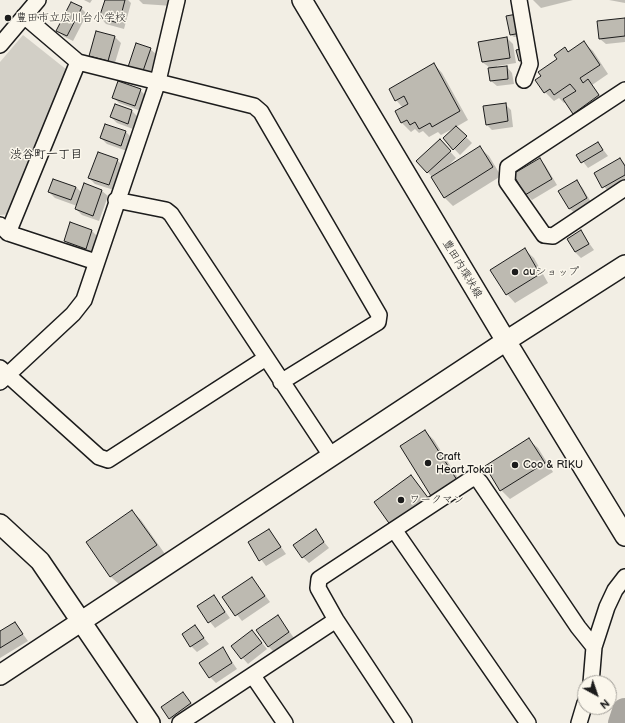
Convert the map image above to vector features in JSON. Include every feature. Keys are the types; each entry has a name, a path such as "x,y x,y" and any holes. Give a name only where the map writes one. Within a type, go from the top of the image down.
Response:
{"street":[{"path":"0,45 38,0"},
{"path":"177,0 158,81 116,200 84,300 78,309 2,375 99,457 108,460 266,358"},
{"name":"豊田内環状線","path":"302,0 620,529"},
{"path":"519,0 530,64 524,80"},
{"path":"24,16 78,62 254,106 260,112 379,315 378,322 282,382"},
{"path":"78,62 4,229 96,262"},
{"path":"625,90 508,167 507,182 544,235 553,236 625,188"},
{"path":"116,200 166,210 172,214 332,457"},
{"path":"0,675 506,341 625,265"},
{"path":"404,723 336,620 318,588 319,579 471,479 477,479 578,627 594,647"},
{"path":"0,524 40,561 150,723"},
{"path":"395,530 528,723"},
{"path":"592,675 594,647 607,607 615,590 625,577"},
{"path":"180,723 336,620"},
{"path":"253,676 285,723"}],"shaded area":[{"path":"23,35 67,70 11,214 0,215 0,62"}],"building":[{"path":"105,0 125,0 119,23 99,18"},
{"path":"71,2 82,7 67,36 56,31"},
{"path":"517,14 521,33 510,35 506,16"},
{"path":"625,18 625,36 599,39 597,21"},
{"path":"96,31 115,36 108,61 89,56"},
{"path":"507,37 510,58 482,62 478,42"},
{"path":"584,41 600,65 580,78 583,83 588,79 599,95 573,114 563,99 576,91 570,84 554,95 550,89 544,93 535,80 541,76 538,72 557,59 554,55 565,47 568,52"},
{"path":"136,43 151,48 143,71 128,67"},
{"path":"525,48 527,59 519,61 516,50"},
{"path":"434,63 460,111 432,127 430,123 419,129 415,122 410,125 407,120 401,123 395,111 408,104 404,96 395,101 389,89"},
{"path":"507,66 508,79 490,81 488,68"},
{"path":"118,81 141,89 135,106 112,98"},
{"path":"506,103 508,121 486,125 483,106"},
{"path":"115,104 132,110 128,124 110,117"},
{"path":"105,124 126,131 121,146 100,138"},
{"path":"456,126 467,136 453,150 443,138"},
{"path":"440,139 451,151 427,173 416,161"},
{"path":"598,142 603,150 581,163 576,155"},
{"path":"480,146 493,167 444,198 431,177"},
{"path":"98,152 118,159 109,185 88,178"},
{"path":"540,158 552,179 525,195 513,174"},
{"path":"620,158 625,166 625,175 602,188 594,173"},
{"path":"53,179 76,187 71,200 48,192"},
{"path":"577,180 587,198 569,209 558,191"},
{"path":"84,183 102,190 93,216 75,209"},
{"path":"70,222 92,230 86,249 64,241"},
{"path":"581,230 589,244 575,252 567,239"},
{"name":"auショップ","path":"525,248 540,274 506,295 490,270"},
{"name":"Craft Heart Tokai","path":"425,430 457,480 431,496 400,446"},
{"name":"Coo & RIKU","path":"529,438 545,463 500,491 485,466"},
{"name":"ワークマン","path":"411,475 429,499 391,526 374,502"},
{"path":"132,510 157,545 110,577 86,542"},
{"path":"269,529 281,547 259,561 248,542"},
{"path":"316,529 324,542 302,558 293,545"},
{"path":"252,577 265,596 235,616 222,597"},
{"path":"214,595 225,612 208,623 197,606"},
{"path":"278,615 289,632 268,647 256,630"},
{"path":"15,622 23,634 0,648 0,631"},
{"path":"195,625 204,638 190,647 182,634"},
{"path":"252,630 262,643 241,659 231,646"},
{"path":"223,647 232,663 209,678 199,663"},
{"path":"183,692 191,703 169,719 161,707"}],"waterway":[{"path":"621,723 625,711"}],"place":[{"name":"豊田市立広川台小学校","path":"8,18"},
{"name":"auショップ","path":"515,272"},
{"name":"Craft Heart Tokai","path":"428,463"},
{"name":"Coo & RIKU","path":"515,465"},
{"name":"ワークマン","path":"401,500"}],"district":[{"name":"渋谷町一丁目","path":"46,155"}]}
